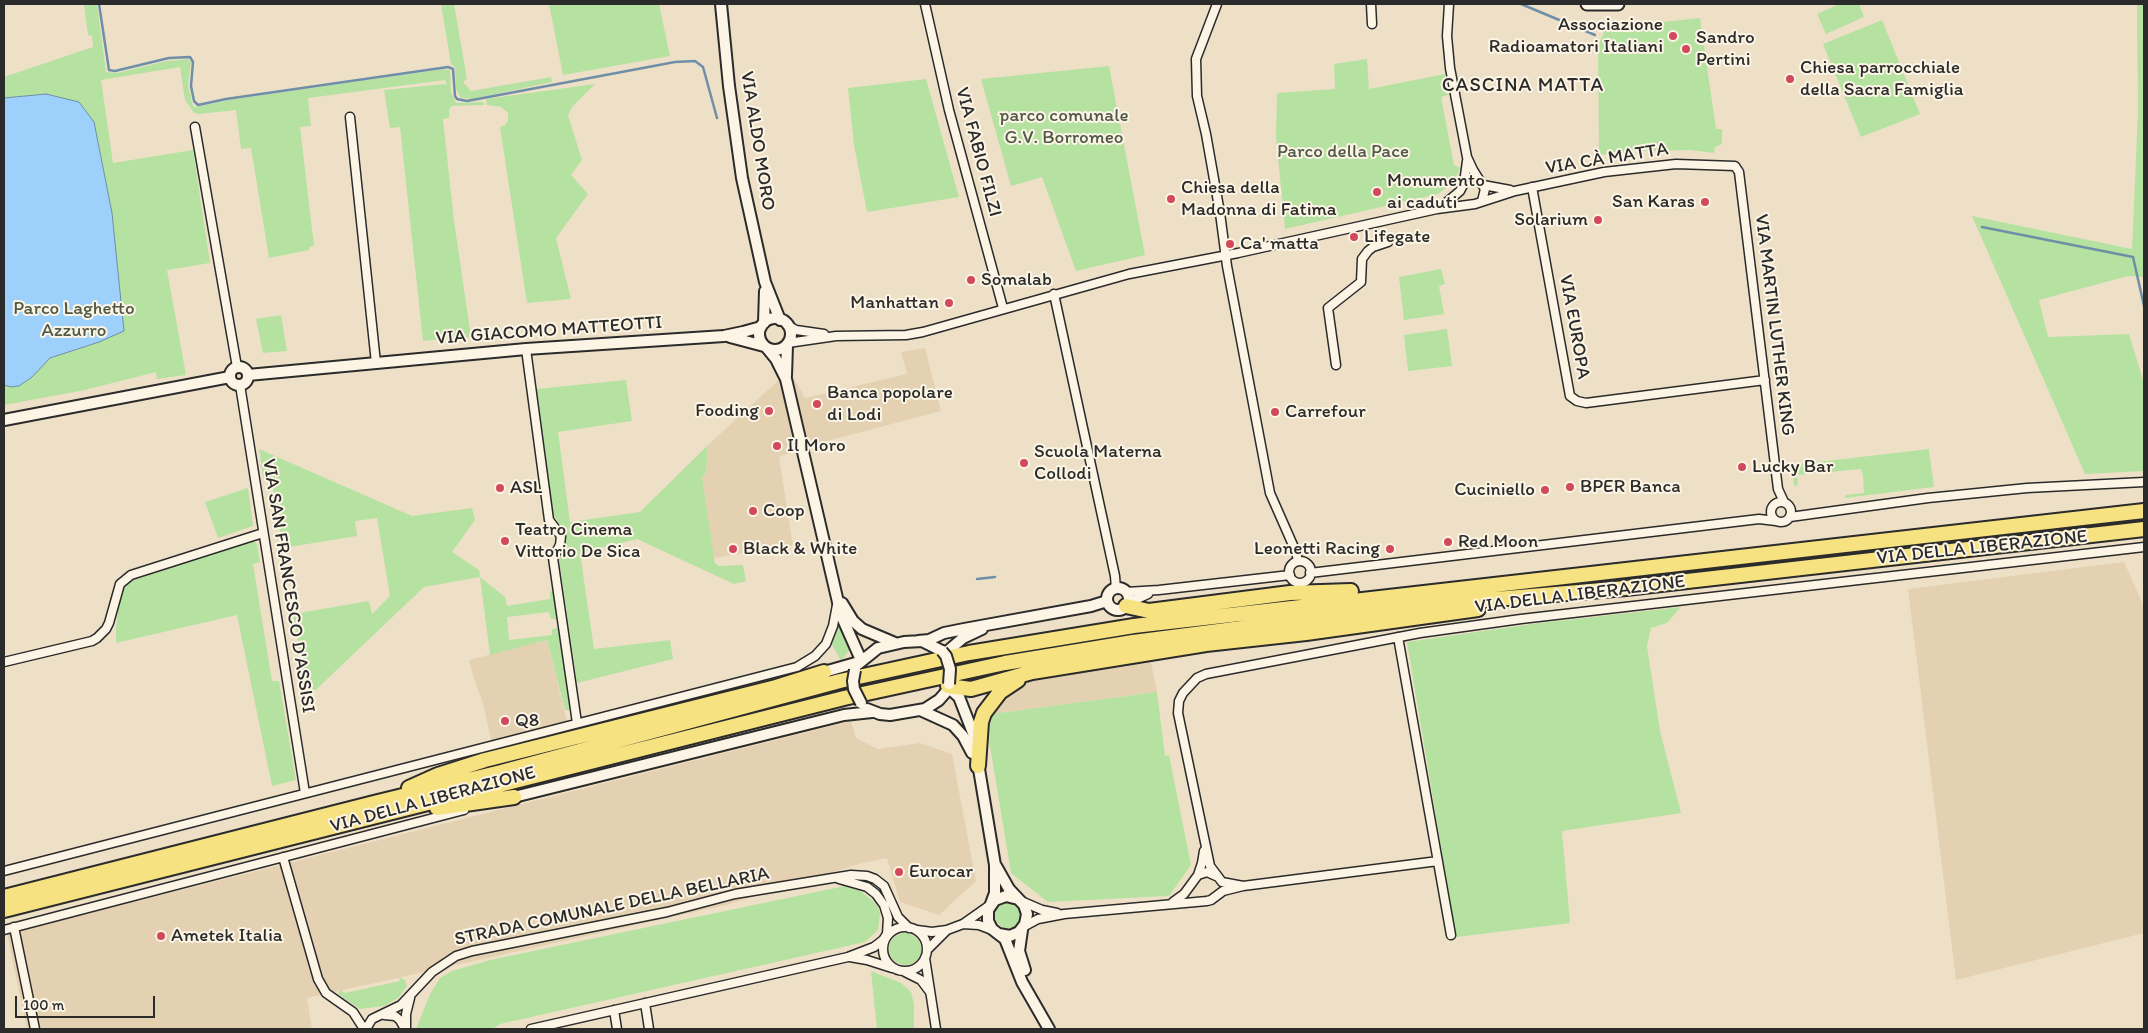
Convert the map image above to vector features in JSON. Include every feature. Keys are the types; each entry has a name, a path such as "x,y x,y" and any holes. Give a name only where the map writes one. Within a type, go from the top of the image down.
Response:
{"highway":[{"path":"4,897 501,772 840,681 969,654 1144,625 2144,511"},
{"path":"948,686 971,689 1032,672 1206,644 1306,633 1626,588 2144,529"},
{"path":"1127,605 1149,611 1290,593 1327,593 1518,575 1624,570"},
{"path":"4,910 844,698 1005,663 1133,642 1302,619 1413,606 1626,588"},
{"path":"374,803 438,775 485,760 776,687 824,672"},
{"path":"978,766 980,722 984,714 1004,688 1032,672"},
{"path":"258,845 323,834 436,808 514,797"}],"main road":[{"path":"1587,4 1618,4"}],"street":[{"name":"VIA ALDO MORO","path":"722,4 729,86 742,178 765,282 784,322"},
{"name":"VIA FABIO FILZI","path":"925,4 949,110 1003,308"},
{"path":"1216,4 1199,46 1195,79 1220,213 1225,256 1270,493 1296,552 1298,561"},
{"path":"1371,4 1372,24"},
{"path":"1437,209 1460,191 1464,183 1467,157 1449,56 1447,36 1449,5"},
{"path":"350,117 376,363"},
{"path":"195,127 237,367"},
{"path":"766,347 777,350 788,344 836,336 913,334 1143,270 1225,256 1437,209 1476,204 1482,201 1485,193 1467,157"},
{"name":"VIA CÀ MATTA","path":"1482,201 1514,191 1604,172 1650,166 1735,166"},
{"name":"VIA MARTIN LUTHER KING","path":"1735,166 1739,172 1778,489"},
{"path":"1464,183 1472,180 1482,184"},
{"name":"VIA CÀ MATTA","path":"1482,184 1514,191"},
{"name":"VIA EUROPA","path":"1532,187 1570,396 1576,401 1586,403 1765,380"},
{"path":"1460,191 1462,199 1468,204"},
{"path":"1336,365 1328,308 1361,282 1362,259 1368,251 1388,242"},
{"name":"VIA ALDO MORO","path":"762,325 765,282"},
{"path":"1054,294 1115,576 1127,605"},
{"path":"836,336 804,332 784,322 772,319 762,325 759,336 776,358 786,379 843,621 858,664 853,681 854,689 861,703 872,712 890,715 919,710 935,704 943,696 948,686 950,672 946,653"},
{"path":"784,322 790,333 786,379"},
{"name":"VIA GIACOMO MATTEOTTI","path":"248,375 526,349 724,336 739,334 762,325"},
{"name":"VIA GIACOMO MATTEOTTI","path":"724,336 766,347"},
{"path":"526,349 549,520 561,536 560,545 553,558 577,723"},
{"path":"237,367 244,368 248,375 247,381 240,384 234,383 230,377 232,370 237,367"},
{"path":"4,420 230,377"},
{"name":"VIA SAN FRANCESCO D'ASSISI","path":"240,384 305,793"},
{"path":"1791,514 1805,514 2017,489 2144,482"},
{"path":"1778,489 1791,514"},
{"path":"1759,519 1771,513 1776,504 1778,489"},
{"path":"1776,504 1784,502"},
{"path":"1771,513 1776,521"},
{"path":"1310,573 1759,519 1785,522 1791,514"},
{"path":"4,662 92,641 97,638 106,630 109,623 120,584 130,575 263,533"},
{"name":"VIA DELLA LIBERAZIONE","path":"1217,878 1210,866 1204,844 1178,714 1179,701 1189,685 1197,678 1213,672 1398,637 1530,618 2144,547"},
{"path":"1298,561 1307,564 1310,573 1307,580 1300,583 1292,580 1290,575 1290,566 1298,561"},
{"path":"1109,604 1110,592 1121,590 1159,590 1290,575"},
{"path":"824,672 858,664 878,648 895,643 929,640 944,633 964,628 1091,606 1109,604 1119,610 1159,590"},
{"path":"837,596 859,627 870,634 895,643"},
{"name":"VIA DELLA LIBERAZIONE","path":"4,871 788,669 812,659 826,644 833,626 837,596"},
{"path":"946,653 963,638 990,625"},
{"path":"1398,637 1451,935"},
{"path":"918,641 929,644 946,653"},
{"name":"VIA DELLA LIBERAZIONE","path":"788,669 824,672"},
{"path":"948,686 960,697 973,733 995,865 995,893 987,918 990,926 1005,939 1022,982 1049,1029"},
{"path":"919,710 949,722 956,728 969,744 978,766"},
{"name":"VIA DELLA LIBERAZIONE","path":"4,930 514,797 844,715 872,712"},
{"name":"VIA DELLA LIBERAZIONE","path":"1198,875 1204,858 1204,844"},
{"path":"283,857 316,973 324,990 332,998 353,1012 363,1016 395,1016 406,1029"},
{"path":"963,924 979,925 997,933 1010,936 1038,919 1064,914 1211,900 1218,894 1242,886 1438,861"},
{"path":"995,865 1009,889 1027,913 1019,951 1031,995"},
{"path":"1169,904 1180,898 1198,875 1207,872 1229,885 1242,886"},
{"path":"834,878 859,875 875,879 886,889 898,918 924,938 936,1029"},
{"path":"530,1029 848,957 874,947 885,937 888,918 880,900 866,887 834,878"},
{"name":"STRADA COMUNALE DELLA BELLARIA","path":"411,997 426,978 439,966 456,956 472,951 658,914 735,894 834,878"},
{"path":"1217,878 1220,885 1218,894"},
{"path":"1192,882 1194,896 1202,901"},
{"path":"947,930 916,968 908,971 898,970 885,959 884,944 887,936 895,930 911,928 927,932 947,930 963,924 1002,896 1011,896 1042,910 1064,914"},
{"path":"14,927 35,1029"},
{"path":"848,957 867,960 921,980 931,994"},
{"path":"353,1012 365,1029 380,1016 401,1005 411,997"},
{"path":"406,1029 406,1014 411,997"},
{"path":"645,1003 649,1029"},
{"path":"614,1010 617,1029"}],"shaded area":[{"path":"925,348 941,411 816,444 779,457 793,545 714,558 702,478 706,472 708,445 782,377 792,375 805,398 907,374 901,352"},
{"path":"2124,562 2144,606 2144,933 1956,980 1908,589"},
{"path":"547,640 569,730 493,749 483,703 469,660"},
{"path":"1150,658 1157,692 991,714 1004,695 1035,676"},
{"path":"851,721 856,738 878,749 920,743 952,754 976,881 939,915 900,902 887,858 859,864 726,905 307,998 312,1029 27,1029 7,934"}],"green space":[{"path":"84,4 97,4 106,72 117,73 167,61 188,59 191,62 188,85 193,106 196,107 229,100 444,69 450,70 451,92 456,103 483,102 484,105 452,106 449,110 449,118 443,119 454,221 471,337 423,341 400,127 390,128 384,90 445,84 447,86 445,80 308,98 311,126 300,127 314,246 309,247 309,250 269,258 251,148 241,149 236,110 194,113 185,100 180,67 101,80 113,163 193,150 210,263 167,270 186,375 157,379 156,372 85,390 4,405 4,77 93,47 92,36 88,35"},
{"path":"441,4 454,4 467,79 463,82 471,91 551,77 552,82 472,99 461,98 456,89 455,67 451,64"},
{"path":"549,4 659,4 670,56 563,75"},
{"path":"1839,4 1859,4 1864,17 1826,34 1817,14"},
{"path":"2137,4 2144,4 2144,277 2128,276 2039,300 2048,337 2129,334 2144,383 2144,471 2085,474 1972,216 2132,249 2138,112"},
{"path":"1700,18 1716,129 1722,129 1722,144 1715,147 1714,153 1690,150 1635,151 1599,155 1598,46 1606,28"},
{"path":"1882,20 1920,114 1861,137 1823,44"},
{"name":"Parco della Pace","path":"1367,59 1369,89 1445,74 1448,95 1441,97 1454,165 1460,168 1454,182 1438,194 1285,229 1276,137 1277,93 1335,89 1334,64"},
{"name":"parco comunale G.V. Borromeo","path":"1109,66 1145,255 1076,271 1042,177 1011,186 981,79"},
{"path":"926,79 959,197 867,212 854,145 848,88"},
{"path":"595,84 572,107 568,115 582,160 571,175 588,194 556,238 571,299 527,303 500,127 508,121 508,113 501,107 487,105 486,99"},
{"path":"1441,269 1445,284 1439,286 1444,314 1404,320 1399,277"},
{"path":"281,315 287,351 263,353 256,319"},
{"path":"1447,329 1452,366 1408,371 1404,335"},
{"path":"626,380 632,421 558,432 570,522 640,512 708,445 706,472 702,478 715,563 719,566 743,565 746,581 734,584 637,539 580,553 594,649 670,640 673,659 577,683 559,559 566,543 565,533 553,514 536,389"},
{"path":"259,449 412,516 472,508 475,520 452,552 479,570 480,577 424,587 303,702 298,675 304,674 293,614 369,601 372,614 390,596 377,518 355,521 357,536 283,548 271,477 263,478"},
{"path":"1929,449 1934,487 1845,498 1845,495 1864,493 1861,469 1797,475 1798,485 1794,486 1792,465"},
{"path":"248,488 253,526 218,538 205,502"},
{"path":"253,541 257,544 260,562 253,564 272,681 279,681 296,780 272,786 237,615 116,643 120,594 128,582"},
{"path":"480,577 505,597 507,606 550,599 550,591 553,592 557,619 551,619 549,612 507,617 509,640 552,635 552,629 558,628 570,710 565,710 547,640 490,655"},
{"path":"1681,607 1667,623 1651,628 1647,646 1660,731 1681,813 1562,831 1570,923 1456,937 1407,642 1532,624"},
{"path":"838,621 851,648 841,661 831,643"},
{"path":"1157,692 1165,756 1169,755 1191,865 1169,896 1048,902 1011,873 989,740 991,714"},
{"path":"845,886 860,891 876,903 880,913 878,930 865,942 500,1024 494,1028 416,1029 430,994 440,978 452,971 490,960"},
{"path":"1008,902 1017,906 1021,915 1017,924 1008,928 999,924 995,915 999,906"},
{"path":"905,933 917,937 921,949 917,961 905,965 893,961 889,949 893,937"},
{"path":"871,971 901,983 911,992 914,1004 914,1029 877,1029"},
{"path":"399,977 405,980 407,986 398,998 384,1006 360,1009 338,994 340,990 345,993 400,981"}],"water":[{"name":"Parco Laghetto Azzurro","path":"46,94 79,102 94,122 112,213 124,331 99,342 50,358 32,377 19,386 11,387 4,385 4,98"}],"waterway":[{"path":"99,4 109,70 115,71 169,58 190,57 193,62 191,86 194,101 198,105 226,99 448,67 453,69 455,96 457,99 467,101 675,62 695,61 703,67 717,118"},
{"path":"1521,4 1595,35"},
{"path":"1982,227 2133,257 2144,306"},
{"path":"977,579 995,577"}],"place":[{"name":"Associazione Radioamatori Italiani","path":"1673,36"},
{"name":"Sandro Pertini","path":"1686,49"},
{"name":"Chiesa parrocchiale della Sacra Famiglia","path":"1790,79"},
{"name":"Monumento ai caduti","path":"1377,192"},
{"name":"Chiesa della Madonna di Fatima","path":"1171,199"},
{"name":"San Karas","path":"1705,202"},
{"name":"Solarium","path":"1598,220"},
{"name":"Lifegate","path":"1354,237"},
{"name":"Ca' matta","path":"1230,244"},
{"name":"Somalab","path":"971,280"},
{"name":"Manhattan","path":"949,303"},
{"name":"Banca popolare di Lodi","path":"817,404"},
{"name":"Fooding","path":"769,411"},
{"name":"Carrefour","path":"1275,412"},
{"name":"Il Moro","path":"777,446"},
{"name":"Scuola Materna Collodi","path":"1024,463"},
{"name":"Lucky Bar","path":"1742,467"},
{"name":"BPER Banca","path":"1570,487"},
{"name":"ASL","path":"500,488"},
{"name":"Cuciniello","path":"1545,490"},
{"name":"Coop","path":"753,511"},
{"name":"Teatro Cinema Vittorio De Sica","path":"505,541"},
{"name":"Red Moon","path":"1448,542"},
{"name":"Black & White","path":"733,549"},
{"name":"Leonetti Racing","path":"1390,549"},
{"name":"Q8","path":"505,721"},
{"name":"Eurocar","path":"899,872"},
{"name":"Ametek Italia","path":"161,936"}],"district":[{"name":"CASCINA MATTA","path":"1523,86"}]}
